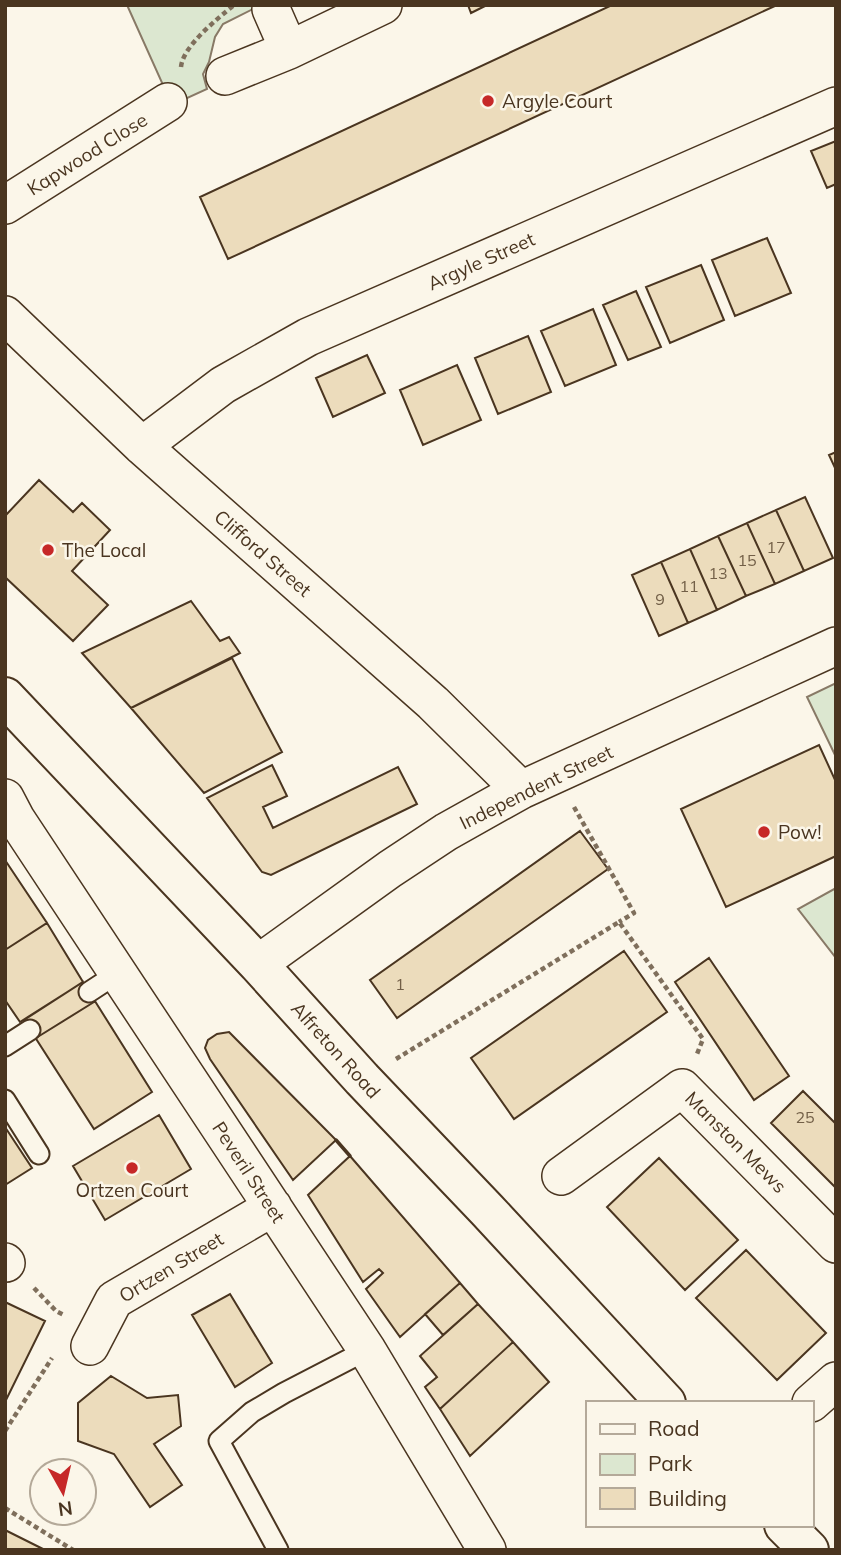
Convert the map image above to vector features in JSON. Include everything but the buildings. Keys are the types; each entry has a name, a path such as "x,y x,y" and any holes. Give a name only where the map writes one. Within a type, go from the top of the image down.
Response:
{"main road":[{"name":"Alfreton Road","path":"5,697 258,964 362,1079 664,1401"},
{"path":"786,1527 809,1550"}],"street":[{"path":"225,76 289,50 383,5"},
{"path":"271,9 289,50"},
{"name":"Kapwood Close","path":"5,205 168,102"},
{"name":"Argyle Street","path":"142,446 223,385 308,337 836,106"},
{"name":"Clifford Street","path":"5,315 142,446 433,703 521,790"},
{"name":"Independent Street","path":"258,964 390,869 446,832 521,790 836,646"},
{"name":"Peveril Street","path":"9,814 104,983 272,1207 367,1350 487,1550"},
{"name":"Manston Mews","path":"561,1176 682,1088 836,1244"},
{"name":"Ortzen Street","path":"74,1347 114,1300 272,1207"},
{"path":"813,1401 836,1381"}],"lane":[{"path":"5,1046 30,1030"},
{"path":"5,1100 39,1154"},
{"path":"278,1550 219,1441 253,1412 367,1350"}],"path":[{"path":"362,1079 634,913 556,775"},
{"path":"619,922 703,1039 682,1088"},
{"path":"15,1270 56,1311"},
{"path":"5,1431 74,1347"},
{"path":"5,1508 73,1550"}],"green space":[{"path":"127,5 261,5 223,24 215,37 203,74 207,89 172,105"},
{"path":"836,683 836,757 807,697"},
{"path":"836,888 836,958 798,909"}],"wall":[{"path":"336,1140 350,1156"}],"place":[{"name":"Argyle Court","path":"488,101"},
{"name":"The Local","path":"48,550"},
{"name":"Pow!","path":"764,832"},
{"name":"Ortzen Court","path":"132,1168"}]}
